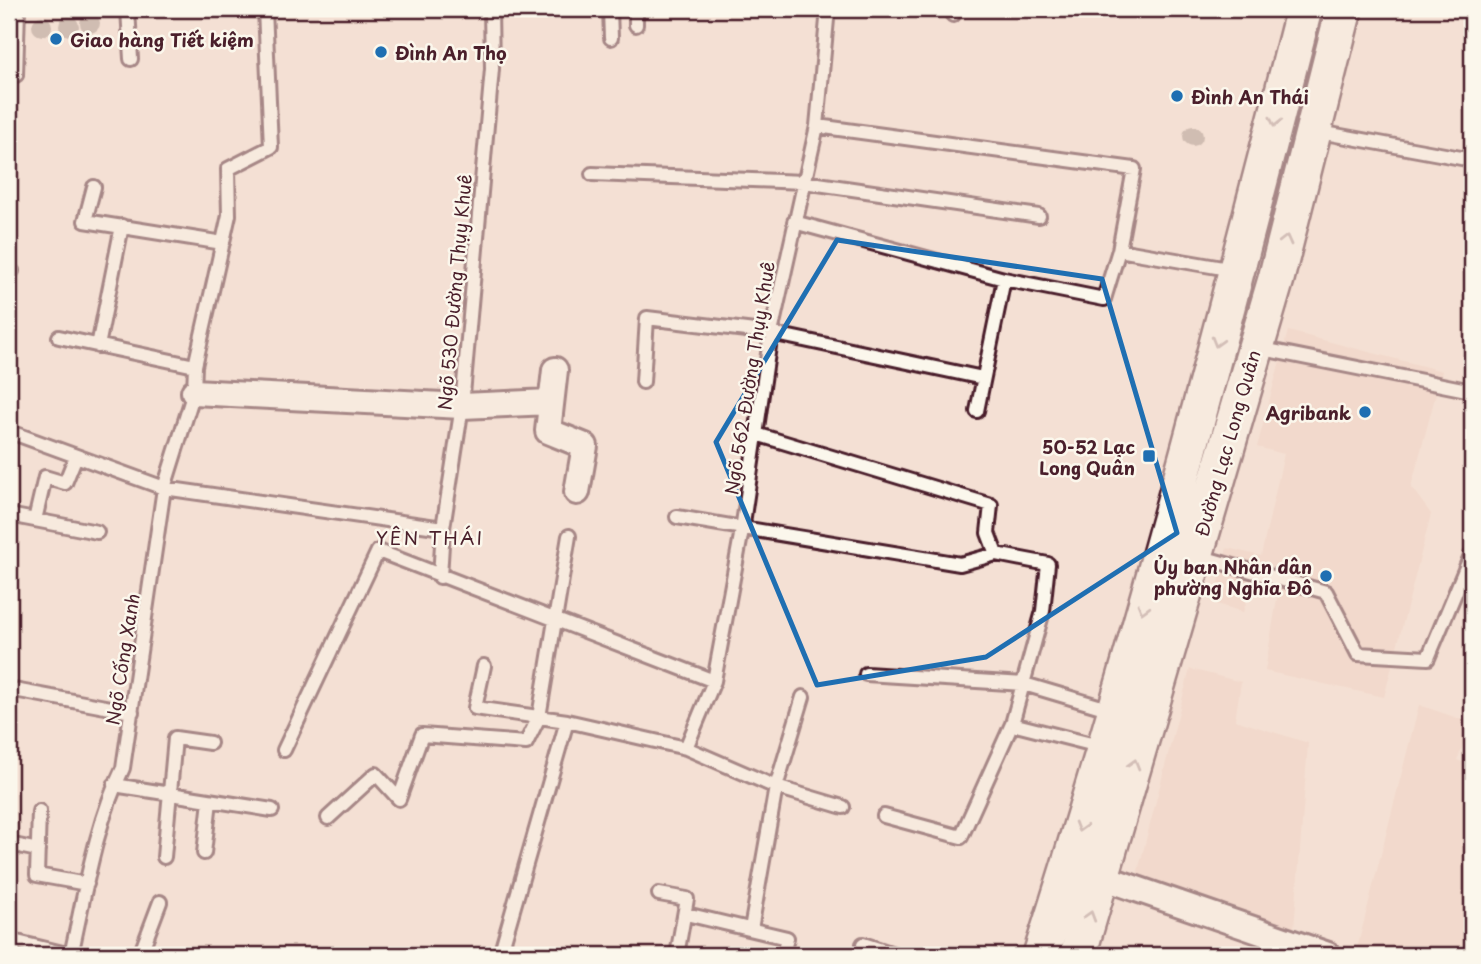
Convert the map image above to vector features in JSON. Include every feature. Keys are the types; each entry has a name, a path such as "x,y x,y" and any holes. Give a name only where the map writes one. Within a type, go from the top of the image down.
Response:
{"main road":[{"name":"Đường Lạc Long Quân","path":"1078,955 1102,877 1131,716 1237,271 1304,9"},
{"name":"Đường Lạc Long Quân","path":"1041,955 1103,747 1131,716 1195,555 1254,347 1284,280 1313,131 1344,9"}],"street":[{"path":"555,370 548,431 585,446 577,492"},
{"path":"194,392 462,406 550,402"},
{"path":"1102,877 1328,955"}],"lane":[{"path":"16,75 18,9"},
{"path":"128,9 131,59"},
{"name":"Ngõ Cống Xanh","path":"71,955 114,785 123,768 164,488 194,392 195,366 229,215 228,169 271,147 265,9"},
{"name":"Ngõ 530 Đường Thụy Khuê","path":"440,578 443,528 462,406 492,69 491,9"},
{"path":"610,9 611,37"},
{"path":"636,9 636,25"},
{"name":"Ngõ 562 Đường Thụy Khuê","path":"685,748 714,681 742,530 771,333 817,126 828,9"},
{"path":"794,222 1004,279 1104,299 1119,250 1134,169 817,126"},
{"path":"1313,131 1472,160"},
{"path":"592,174 804,182 1039,216"},
{"path":"94,187 85,221 223,243"},
{"path":"98,346 122,226"},
{"path":"1119,250 1237,271"},
{"path":"977,411 1004,279"},
{"path":"643,382 647,318 771,333 982,377"},
{"path":"59,337 195,366"},
{"path":"1254,347 1472,391"},
{"path":"16,434 164,488 443,528"},
{"path":"757,434 991,505 988,533 996,554"},
{"path":"35,520 45,477 65,483 76,456"},
{"path":"9,515 97,532"},
{"path":"677,517 742,530 960,564 996,554 1048,564 1043,611 1012,724 961,837 884,816"},
{"path":"328,818 376,774 399,799 422,735 526,743 539,716 569,537"},
{"path":"284,750 378,551 440,578 714,681"},
{"path":"1195,555 1326,592 1358,654 1428,658 1472,554"},
{"path":"484,666 475,708 567,720 685,748 776,788 843,807"},
{"path":"866,674 1024,684 1131,716"},
{"path":"9,689 132,712"},
{"path":"751,929 776,788 803,697"},
{"path":"500,955 567,720"},
{"path":"1012,724 1103,747"},
{"path":"164,857 174,738 209,743"},
{"path":"114,785 272,810"},
{"path":"204,853 209,801"},
{"path":"39,811 37,875 87,884"},
{"path":"9,844 38,850"},
{"path":"659,894 687,899 677,955"},
{"path":"140,955 160,902"},
{"path":"686,914 787,938 783,955"},
{"path":"9,940 71,955"},
{"path":"863,944 897,955"}],"highlighted area":[{"path":"837,240 1102,279 1177,533 986,657 817,685 716,442"}],"shaded area":[{"name":"Ủy ban Nhân dân phường Nghĩa Đô","path":"1288,331 1442,371 1411,487 1431,514 1384,697 1265,671 1279,587 1253,581 1243,612 1214,603 1227,548 1261,556 1284,454 1257,447"},
{"path":"1190,669 1241,682 1235,720 1308,743 1294,929 1135,883"},
{"path":"1419,705 1472,723 1457,760 1472,766 1472,955 1377,955 1357,949"}],"place":[{"name":"Giao hàng Tiết kiệm","path":"56,39"},
{"name":"Đình An Thọ","path":"381,52"},
{"name":"Đình An Thái","path":"1177,96"},
{"name":"Agribank","path":"1365,412"},
{"name":"50-52 Lạc Long Quân","path":"1149,456"},
{"name":"Ủy ban Nhân dân phường Nghĩa Đô","path":"1326,576"}],"district":[{"name":"YÊN THÁI","path":"430,537"}]}
